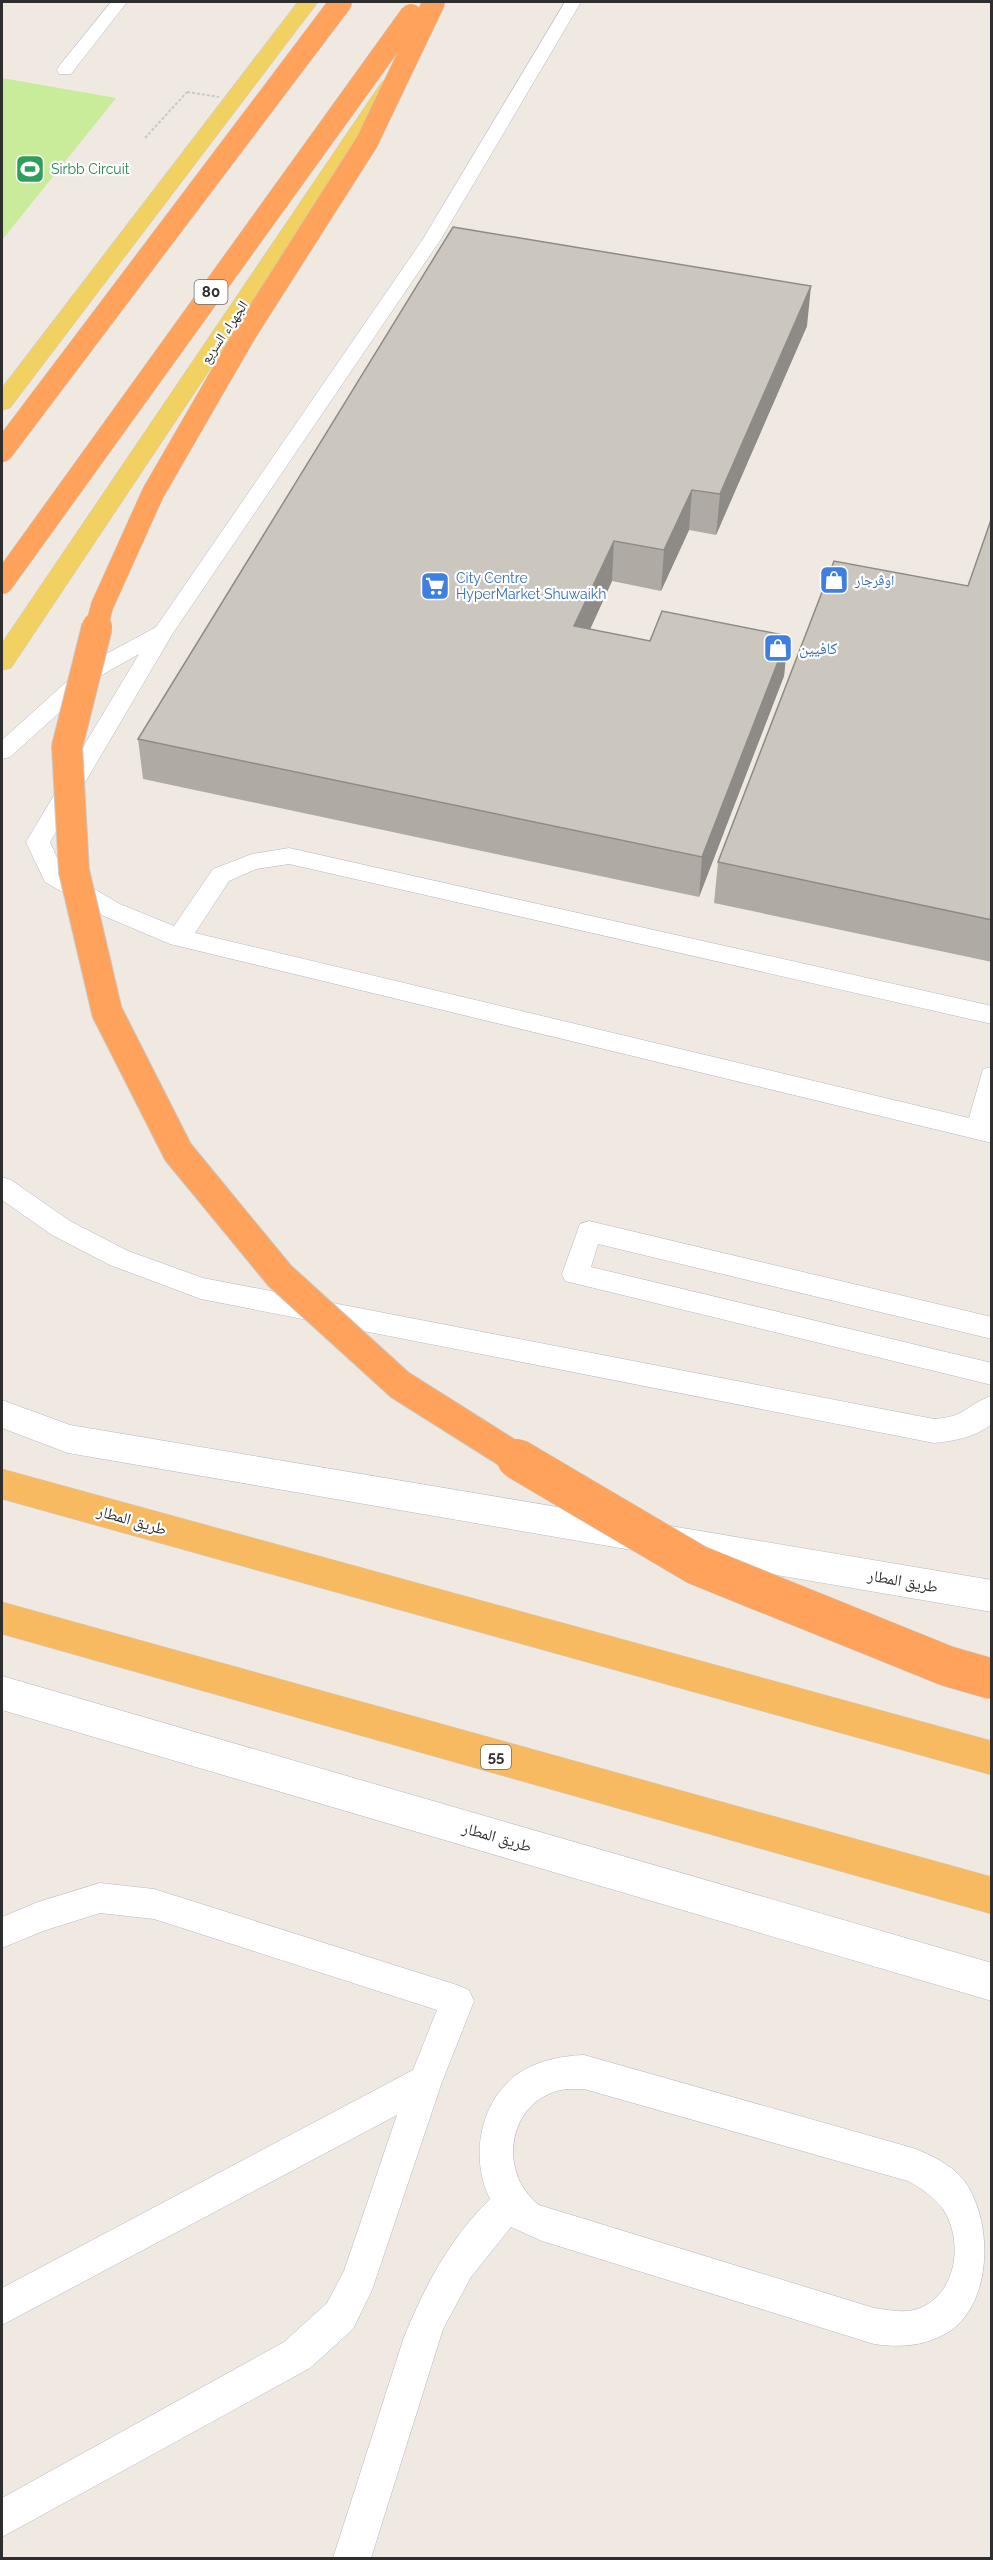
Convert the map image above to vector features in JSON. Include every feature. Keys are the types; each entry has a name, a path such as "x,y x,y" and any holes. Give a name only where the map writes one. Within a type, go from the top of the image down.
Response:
{"highway":[{"path":"2,451 341,2"},
{"name":"الجهراء السريع","path":"2,583 420,2"},
{"path":"434,2 367,142 246,332 153,493 102,606 67,747 75,871 107,1012 178,1152 280,1276 400,1385 472,1432 698,1565 947,1666 992,1679"},
{"name":"طريق المطار","path":"2,1484 992,1758"},
{"name":"55","path":"2,1618 992,1896"}],"main road":[{"path":"2,403 308,2"},
{"name":"الجهراء السريع","path":"2,662 446,2"},
{"name":"طريق المطار","path":"2,1414 68,1439 992,1596"},
{"name":"طريق المطار","path":"2,1693 992,1982"}],"lane":[{"path":"65,70 119,2"},
{"path":"573,2 432,238 163,632 38,842 52,876 112,910 179,938 985,1132 992,1076"},
{"path":"2,752 93,671 163,632"},
{"path":"179,938 220,875 252,862 289,856 992,1015"},
{"path":"2,1186 62,1228 119,1258 201,1288 934,1431 956,1430 976,1421 992,1407"},
{"path":"992,1328 589,1231 575,1274 992,1374"},
{"path":"2,1933 38,1917 100,1898 154,1904 457,2001 425,2082 359,2277 340,2316 297,2355 2,2517"},
{"path":"584,2072 913,2165 936,2177 955,2196 968,2219 973,2245 971,2271 962,2294 946,2313 924,2325 899,2329 874,2326 542,2224 525,2216 512,2202 500,2181 496,2157 497,2134 506,2112 520,2094 539,2080 562,2073 584,2072"},
{"path":"2,2307 425,2082"},
{"path":"352,2559 422,2337 434,2306 467,2249 488,2224 512,2202"}],"path":[{"path":"145,138 187,92"}],"green space":[{"name":"Sirbb Circuit","path":"2,78 116,98 2,240"}],"building":[{"name":"City Centre HyperMarket Shuwaikh","path":"453,227 811,286 720,494 692,490 664,550 614,541 574,626 650,641 662,611 788,636 702,857 138,739"},
{"path":"992,517 992,920 718,862 834,561 968,586"}],"place":[{"name":"Sirbb Circuit","path":"30,169"},
{"name":"اوڤرجار","path":"834,580"},
{"name":"City Centre HyperMarket Shuwaikh","path":"435,586"},
{"name":"كافيين","path":"778,648"}]}
